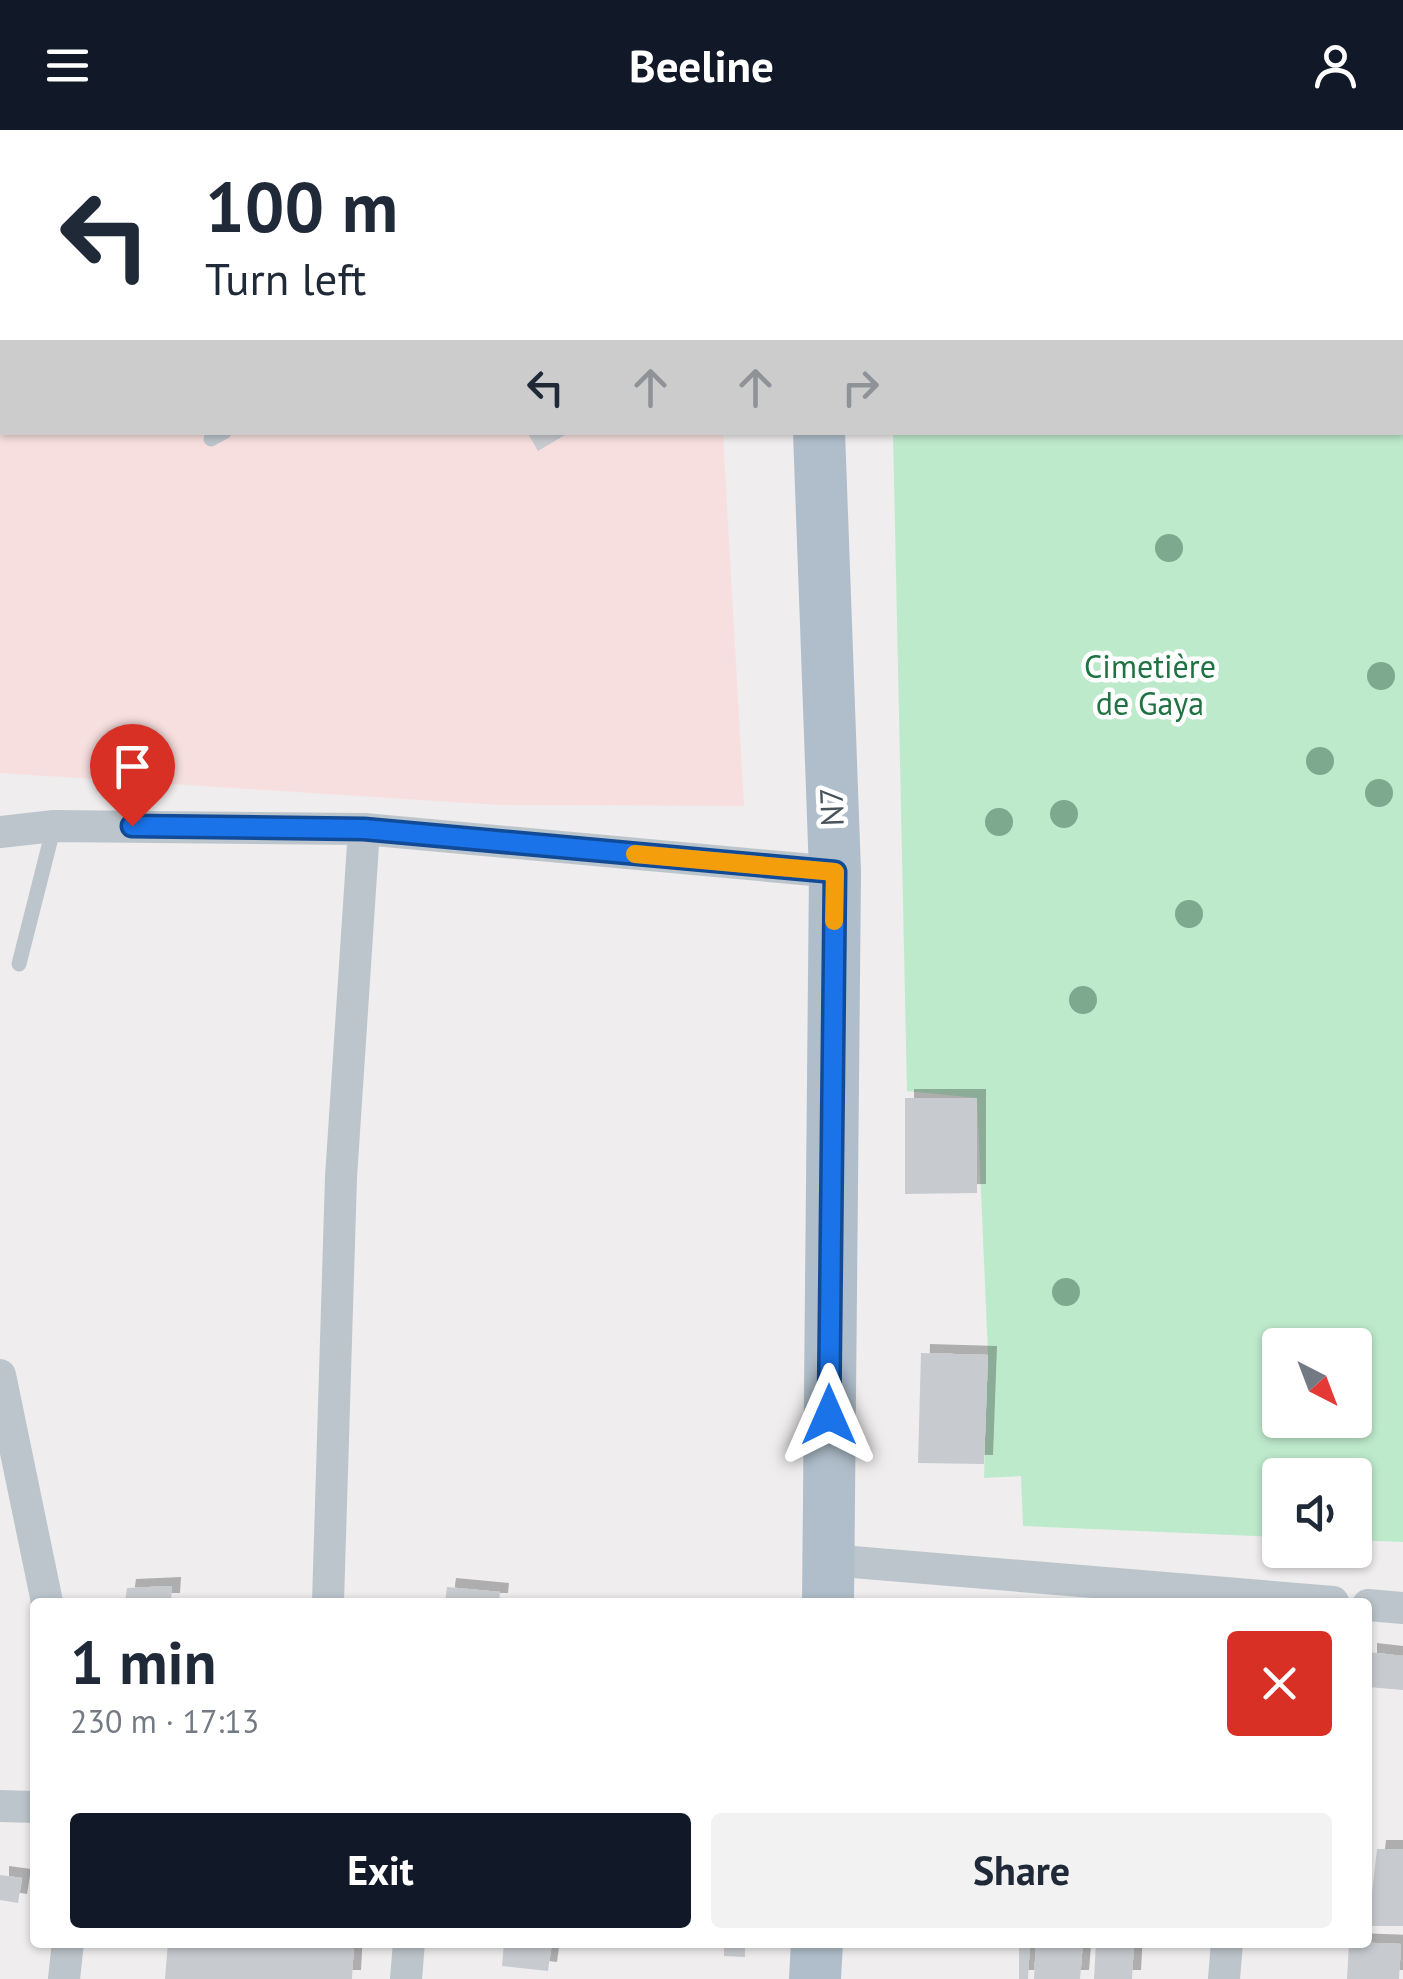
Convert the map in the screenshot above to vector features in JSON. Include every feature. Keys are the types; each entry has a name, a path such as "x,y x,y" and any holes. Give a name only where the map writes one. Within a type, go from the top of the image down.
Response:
{"main road":[{"name":"N7","path":"818,435 835,872 828,1581"},
{"path":"816,1979 817,1948"}],"street":[{"path":"0,832 54,826 364,829 835,872"},
{"path":"328,1598 341,1177 364,829"},
{"path":"0,1375 46,1598"},
{"path":"828,1581 1231,1598"},
{"path":"1372,1605 1403,1608"},
{"path":"0,1806 30,1807"},
{"path":"64,1979 67,1948"},
{"path":"406,1979 409,1948"},
{"path":"1226,1979 1228,1948"}],"lane":[{"path":"20,964 54,826"}],"shaded area":[{"path":"0,435 723,435 744,806 499,805 0,773"}],"green space":[{"name":"Cimetière de Gaya","path":"893,435 1403,435 1403,1542 1372,1541 1372,1458 1262,1458 1262,1536 1023,1526 1021,1476 984,1478 988,1355 977,1098 907,1091"}],"building":[{"path":"529,435 565,435 538,451"},
{"path":"905,1098 977,1098 977,1193 905,1194"},
{"path":"921,1353 988,1355 984,1464 918,1463"},
{"path":"172,1586 171,1598 126,1598 127,1588"},
{"path":"447,1587 500,1592 499,1598 446,1598"},
{"path":"1372,1652 1403,1656 1403,1690 1372,1687"},
{"path":"1377,1849 1403,1849 1403,1926 1372,1926"},
{"path":"0,1875 22,1878 18,1903 0,1900"},
{"path":"1372,1943 1401,1944 1399,1979 1347,1979 1349,1948 1372,1948"},
{"path":"168,1948 354,1948 352,1979 165,1979"},
{"path":"504,1948 551,1948 548,1971 502,1966"},
{"path":"724,1948 745,1948 745,1957 724,1956"},
{"path":"1019,1948 1030,1948 1028,1979 1019,1979"},
{"path":"1036,1948 1083,1948 1080,1979 1034,1979"},
{"path":"1096,1948 1134,1948 1132,1979 1094,1979"}],"slow traffic":[{"path":"635,854 835,872 834,921"}],"route":[{"path":"132,826 364,829 835,872 829,1415"}]}
